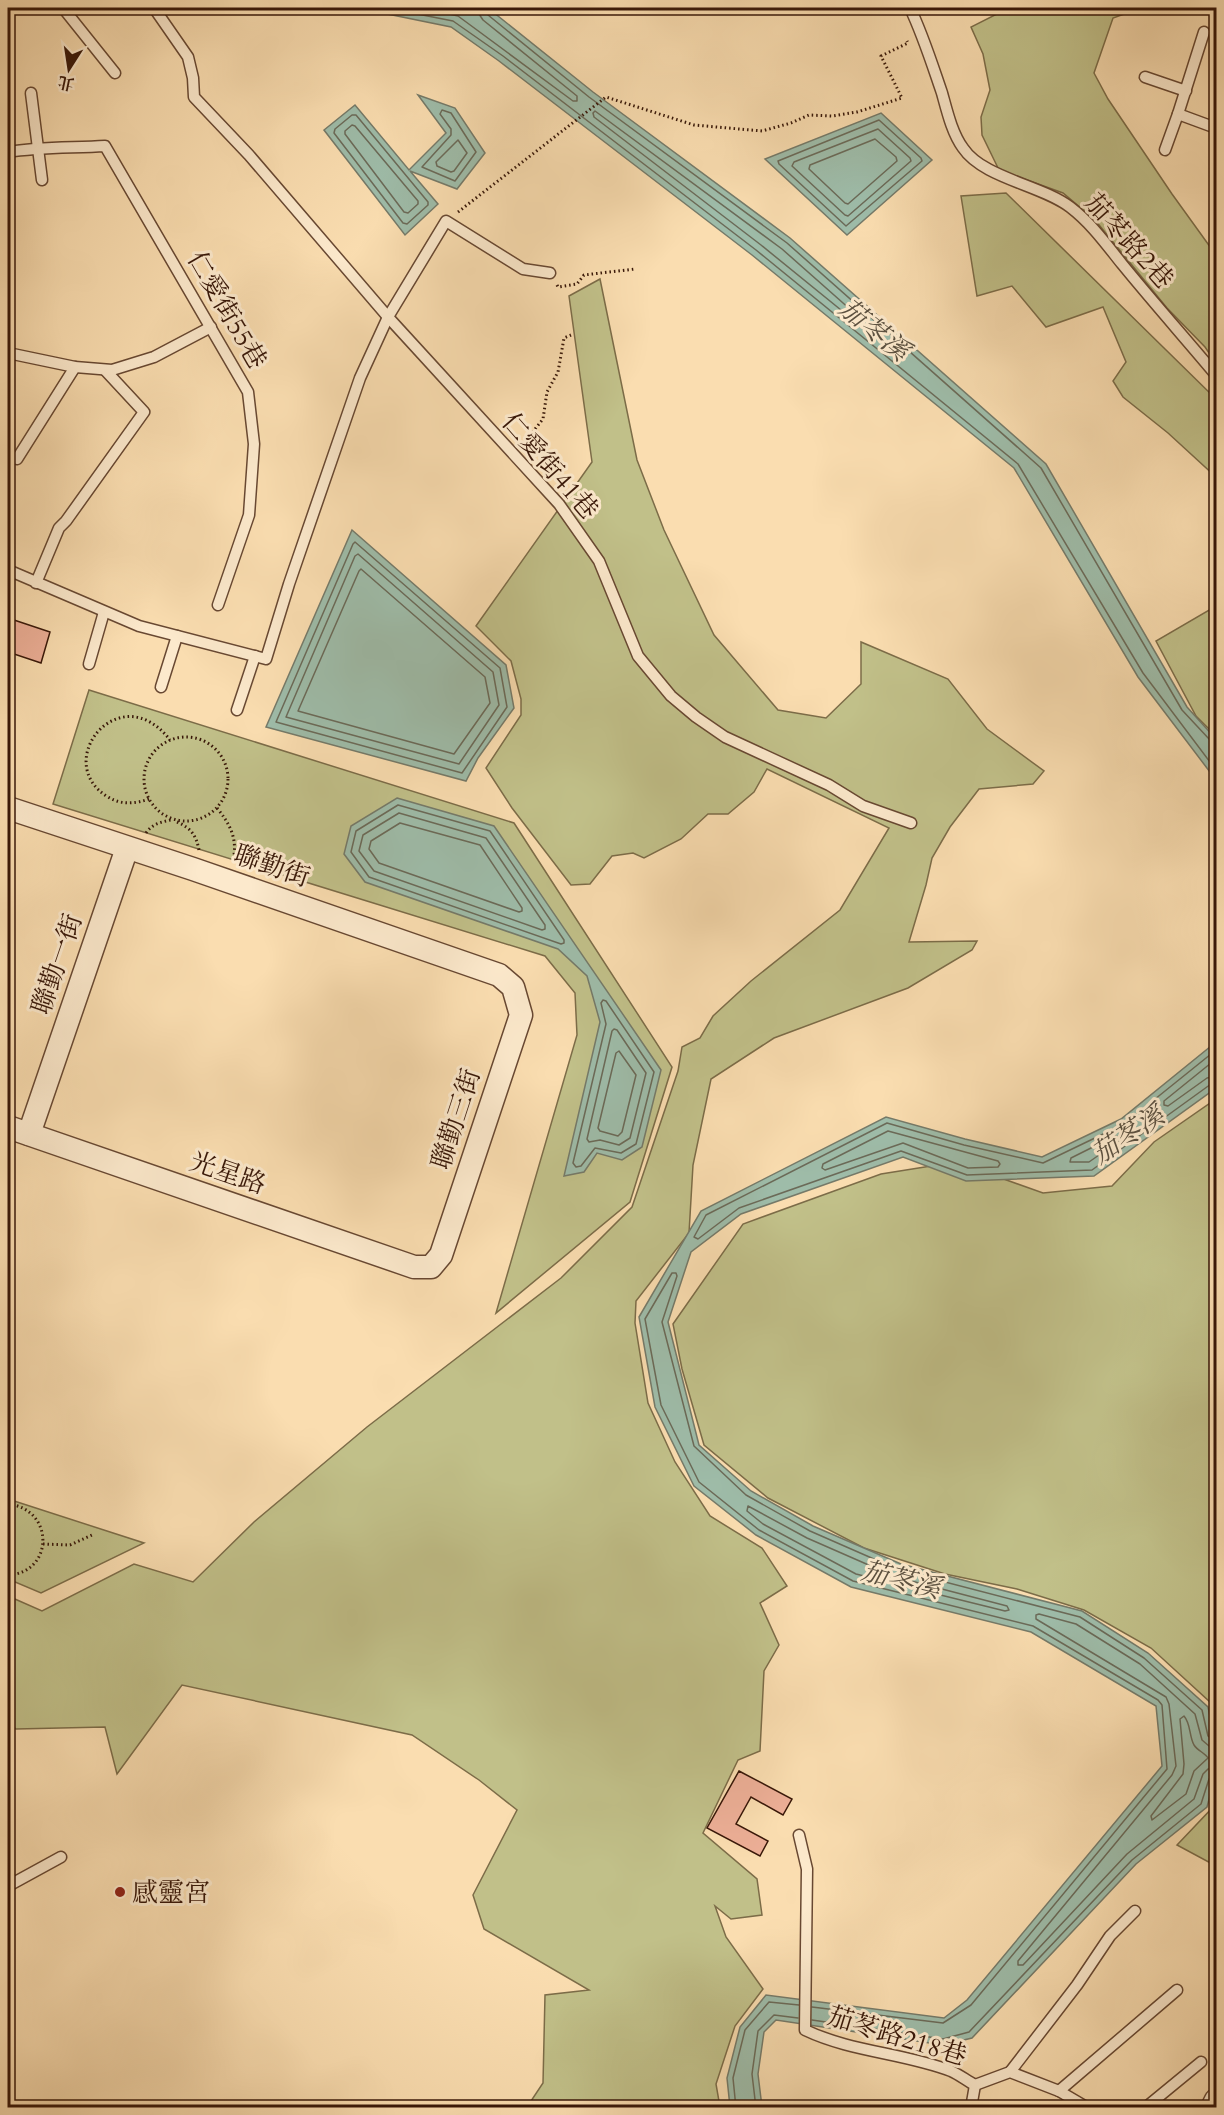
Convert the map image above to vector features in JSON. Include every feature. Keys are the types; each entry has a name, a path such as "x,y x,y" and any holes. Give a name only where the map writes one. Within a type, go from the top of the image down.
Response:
{"street":[{"name":"聯勤街","path":"8,808 193,869 499,975 513,987"},
{"name":"聯勤一街","path":"29,1134 133,849"},
{"name":"聯勤三街","path":"431,1267 441,1255 521,1015 513,987"},
{"name":"光星路","path":"8,1126 414,1267 431,1267"},
{"path":"1212,2108 1216,2100"}],"lane":[{"path":"63,8 115,73"},
{"name":"仁愛街41巷","path":"154,8 188,57 194,78 194,97 249,155 388,317 559,504 599,561 638,656 671,696 725,737 829,785 863,806 911,823"},
{"name":"茄苳路2巷","path":"910,8 924,38 949,117 963,149 1000,175 1048,194 1070,206 1103,238 1120,262 1216,375"},
{"path":"1165,150 1204,32"},
{"path":"1145,77 1186,91"},
{"path":"31,93 42,180"},
{"path":"1178,114 1216,128"},
{"name":"仁愛街55巷","path":"8,152 38,148 71,149 105,146 248,392 254,444 249,515 218,605"},
{"path":"237,710 289,584 360,378 388,317 446,221 523,269 550,273"},
{"path":"8,353 75,367 105,370 154,357 211,327"},
{"path":"16,459 75,367"},
{"path":"36,583 58,528 66,521 144,412 105,370"},
{"path":"8,570 139,626 260,658"},
{"path":"89,664 104,612"},
{"path":"161,687 177,636"},
{"name":"茄苳路218巷","path":"799,1835 807,1869 805,2030 845,2045 924,2062 954,2072 975,2085 1010,2072"},
{"path":"8,1886 61,1857"},
{"path":"1088,2108 1059,2091 1010,2072 1077,1985 1110,1936 1135,1911"},
{"path":"1059,2091 1177,1990"},
{"path":"1145,2108 1201,2062"},
{"path":"971,2108 975,2085"}],"path":[{"path":"446,221 606,97 694,125 762,131 809,115 832,116 857,112 902,98 881,56 908,43 905,35"},
{"path":"550,273 558,287 577,284 584,275 635,269"},
{"path":"513,456 543,419 547,392 558,372 564,338 571,335"},
{"path":"148,799 127,803 113,800 101,793 92,782 87,769 86,754 90,741 98,729 110,721 123,717 138,717 152,722 170,740"},
{"path":"133,849 150,828 160,822 172,820 186,822 200,819 217,808 227,790 228,776 225,762 205,741 191,737 170,740 152,753 143,778 148,799 160,813 172,820 188,827 197,838 199,852 193,869"},
{"path":"217,808 227,820 234,834 235,853 227,881"},
{"path":"8,1504 21,1506 38,1521 43,1544 40,1555 33,1565 22,1572 8,1575"},
{"path":"43,1544 70,1545 92,1535"}],"shaded area":[{"path":"993,8 1141,8 1113,18 1094,73 1108,99 1216,255 1216,363 1205,347 1167,308 1095,220 1063,193 999,170 982,135 981,117 990,90 983,54 971,27 997,14"},
{"path":"1006,193 1216,399 1216,477 1168,433 1123,397 1113,381 1126,362 1103,307 1046,327 1012,286 977,296 961,196"},
{"path":"600,279 637,460 664,530 714,635 778,710 826,718 861,684 861,642 948,679 987,729 1044,771 1033,784 979,789 950,827 932,858 909,942 977,941 972,950 908,988 774,1038 711,1079 693,1165 689,1233 636,1301 635,1323 648,1403 675,1462 710,1516 762,1548 787,1586 760,1603 779,1645 764,1671 760,1751 738,1760 703,1833 757,1879 762,1915 731,1919 715,1906 726,1937 763,1989 735,2026 716,2084 720,2107 527,2107 543,2083 545,1995 589,1990 484,1929 473,1895 517,1810 479,1780 412,1735 182,1685 117,1774 105,1727 16,1729 8,1723 8,1596 42,1611 134,1564 193,1582 254,1522 367,1427 561,1278 632,1207 678,1071 682,1047 700,1038 713,1016 751,981 840,910 889,828 767,769 754,792 728,814 708,814 681,839 644,858 633,853 612,856 590,884 571,885 512,808 486,768 521,715 521,699 511,661 476,626 592,462 569,296"},
{"path":"1216,606 1216,736 1196,716 1156,641"},
{"path":"89,690 514,823 672,1067 630,1202 496,1313 577,1035 575,993 545,956 53,804"},
{"path":"1216,1099 1216,1717 1211,1703 1151,1648 1084,1610 1017,1589 945,1574 864,1548 768,1498 704,1445 682,1369 673,1324 743,1224 881,1174 956,1162 1043,1193 1112,1186 1154,1142"},
{"path":"8,1499 144,1543 41,1593 8,1579"},
{"path":"1216,1804 1216,1866 1177,1845"}],"water":[{"name":"茄苳溪","path":"358,8 488,8 593,92 790,238 1046,464 1187,707 1216,739 1216,780 1138,677 1014,468 752,255 499,61 451,27"},
{"path":"418,95 455,108 485,153 457,189 410,171 438,204 405,235 324,130 355,105 409,170 446,133"},
{"path":"881,113 932,160 847,235 765,159"},
{"path":"352,530 506,665 514,708 478,758 466,781 266,727"},
{"path":"397,798 494,826 661,1070 642,1147 622,1160 597,1153 584,1172 564,1176 600,1022 587,976 558,949 365,882 344,854 351,826"},
{"name":"茄苳溪","path":"1216,1042 1216,1088 1094,1176 966,1181 903,1157 741,1214 691,1252 668,1322 699,1445 751,1491 813,1526 901,1564 1082,1611 1148,1653 1208,1707 1216,1745 1216,1772 1207,1807 1136,1864 972,2038 943,2045 776,2020 764,2032 758,2074 762,2107 730,2107 727,2078 740,2027 766,1995 944,2018 967,2000 1162,1766 1156,1706 1031,1632 851,1587 756,1535 694,1486 655,1407 639,1317 701,1211 886,1117 1042,1157 1121,1119"}],"building":[{"path":"8,618 50,632 41,663 8,652"},
{"path":"739,1771 792,1799 783,1815 751,1797 736,1824 768,1841 760,1856 707,1828"}],"place":[{"name":"感靈宮","path":"120,1892"}]}
